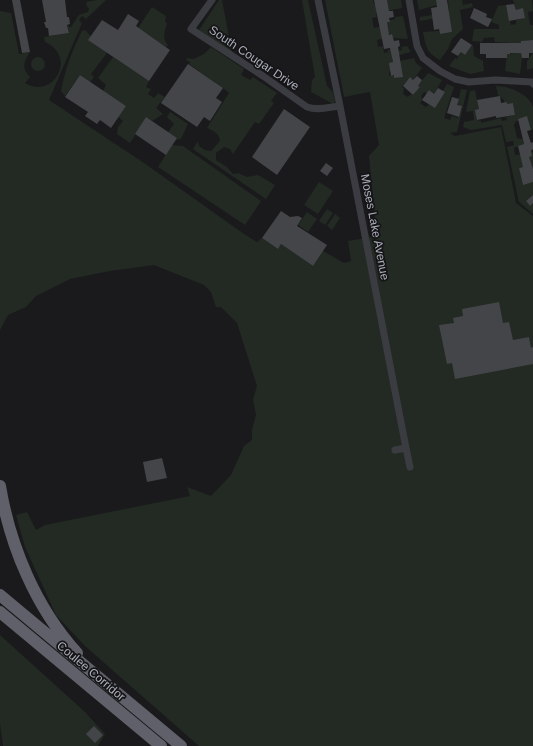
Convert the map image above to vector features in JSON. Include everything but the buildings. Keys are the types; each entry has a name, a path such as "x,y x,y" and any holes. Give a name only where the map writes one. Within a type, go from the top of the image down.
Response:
{"highway":[{"path":"0,486 13,539 34,590 61,633 102,680"},
{"name":"Coulee Corridor","path":"0,595 181,746"},
{"name":"Coulee Corridor","path":"0,612 161,746"}],"street":[{"name":"South Cougar Drive","path":"212,0 191,29 307,107 319,109 340,106"},
{"name":"Moses Lake Avenue","path":"318,0 410,467"},
{"path":"408,0 416,46 423,58 440,71 456,79 469,82 495,80 532,82 533,84"},
{"path":"395,450 406,448"}],"shaded area":[{"path":"106,0 86,19 82,16 79,20 82,23 49,100 144,163 244,234 257,242 262,238 278,249 281,244 313,266 323,251 344,263 351,261 348,241 377,236 369,156 379,145 370,92 344,97 325,0 373,0 374,4 387,2 387,0 401,0 402,8 376,13 377,17 372,18 374,28 387,25 387,22 390,22 389,20 395,19 395,17 403,16 408,39 392,38 391,34 382,36 382,39 377,40 378,47 383,46 384,53 388,52 388,50 402,50 401,47 407,46 411,52 392,57 393,62 389,76 394,75 394,78 398,78 400,61 414,58 416,63 422,68 413,80 410,77 402,87 404,89 403,94 408,97 413,95 420,87 418,85 428,73 442,80 434,94 429,90 427,94 424,92 421,97 423,99 420,103 426,107 443,91 447,84 454,87 444,118 450,120 452,116 458,118 462,107 457,105 461,89 467,90 457,132 450,133 455,136 501,127 516,203 533,216 533,746 199,746 85,646 56,615 25,547 16,515 27,512 36,530 45,525 190,496 187,487 211,496 231,475 244,446 252,440 252,430 256,415 253,400 257,386 237,323 221,307 216,307 211,292 204,285 154,265 110,271 70,279 36,296 26,307 8,315 0,330 0,11 11,13 19,54 30,52 24,64 25,71 30,77 25,83 35,87 45,86 58,74 61,66 60,57 55,49 45,42 44,37 69,33 68,26 71,27 79,15 88,12 89,8 87,7 86,2"},
{"path":"219,0 222,0 232,53 199,30"},
{"path":"302,0 308,0 327,86 333,92 335,102 333,104 311,92 312,80 315,77"},
{"path":"417,0 436,0 437,5 419,10"},
{"path":"448,0 462,0 463,5 472,3 473,7 460,10 463,29 452,39 448,49 440,60 427,49 423,32 439,31 440,34 452,32 446,16 420,21 420,17 449,12"},
{"path":"513,0 532,0 533,11 528,12 530,25 533,25 533,40 521,41 522,58 520,74 505,71 507,54 515,53 515,43 495,42 494,37 484,38 482,42 472,41 474,29 499,29 499,25 491,22 498,6 506,5 511,25 516,24 516,20 524,18 523,9 516,10"},
{"path":"152,7 166,16 165,21 167,24 164,37 168,45 166,47 138,28"},
{"path":"85,30 107,53 91,74 94,77 90,82 80,75 65,96 61,91 67,68 78,38 82,31"},
{"path":"472,45 474,56 483,61 484,71 470,74 449,66 455,58 457,59 461,52 465,55"},
{"path":"211,47 244,69 241,75 250,80 253,77 277,93 271,101 274,103 259,124 255,122 233,154 230,149 224,147 216,153 216,160 227,167 233,174 238,173 247,177 258,175 275,185 266,199 193,149 198,141 199,146 205,150 211,151 220,141 214,131 207,128 229,93 189,64 190,62 186,60 188,58 194,59 204,54"},
{"path":"533,53 533,68 527,70 527,61"},
{"path":"38,57 43,59 45,64 43,69 38,71 33,69 31,64 33,59"},
{"path":"113,57 149,81 146,87 151,89 148,94 154,98 158,93 165,97 156,108 163,114 152,121 146,118 130,143 117,134 118,127 123,121 118,117 126,106 103,91 106,85 98,78"},
{"path":"496,86 507,87 518,92 531,102 533,107 533,129 531,130 527,117 518,119 514,125 517,138 522,139 524,144 514,148 515,155 533,152 533,169 531,165 519,168 523,184 533,182 533,195 526,201 530,206 533,203 533,214 519,202 507,147 514,145 513,141 506,142 502,125 471,130 463,127 464,122 474,120 473,111 466,112 470,91 475,90 479,109 477,120 481,121 481,123 501,118 502,121 507,120 506,117 515,115 513,103 507,104 507,102 504,102 504,100 498,95"},
{"path":"170,112 188,124 181,139 176,140 177,138 168,132 174,124 167,117"},
{"path":"172,145 183,146 261,201 245,225 158,167"},
{"path":"319,182 333,191 318,214 304,205"},
{"path":"327,209 333,213 325,225 319,221"},
{"path":"307,212 317,219 308,232 298,225"},
{"path":"335,214 340,218 332,230 327,226"},
{"path":"0,635 85,712 105,734 98,746 3,746 0,723"}]}
